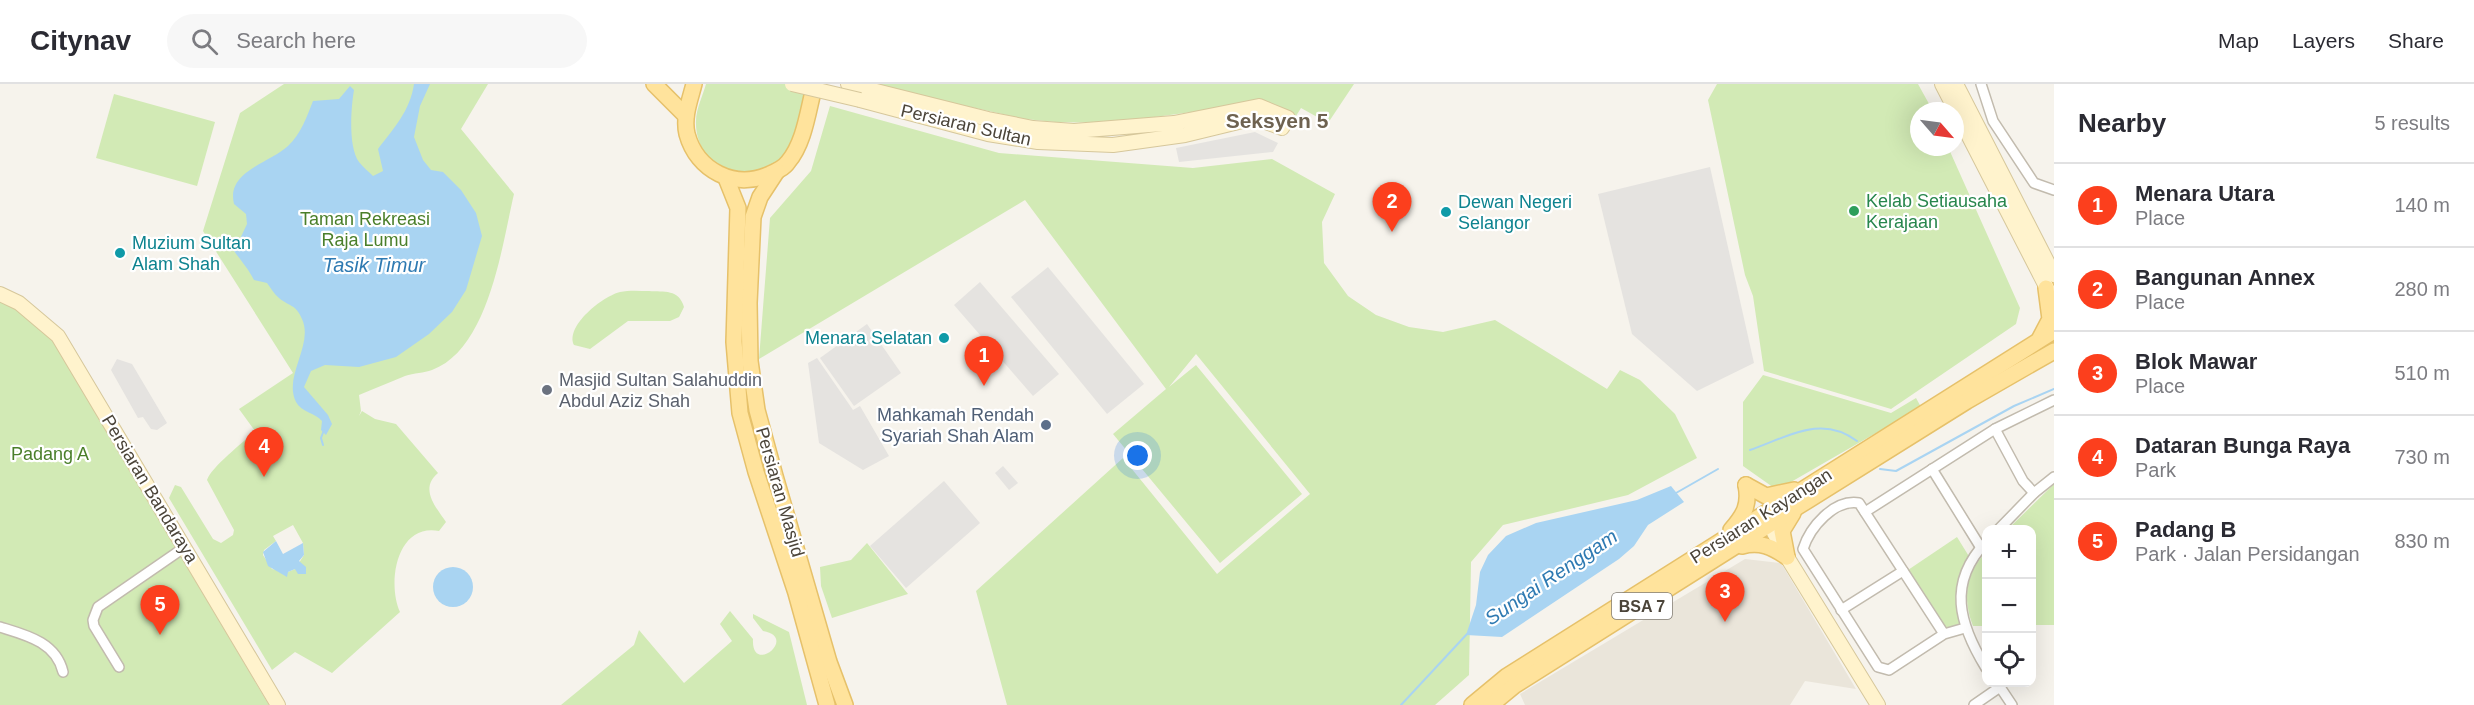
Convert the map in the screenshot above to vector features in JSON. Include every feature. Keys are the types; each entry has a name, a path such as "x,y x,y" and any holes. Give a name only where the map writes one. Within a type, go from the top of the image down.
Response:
{"main road":[{"path":"654,84 686,116"},
{"path":"694,84 686,116 687,133 694,150 709,168 726,178 746,181 777,171"},
{"name":"Persiaran Sultan","path":"792,84 862,94 988,134 1038,142 1113,145 1185,135 1255,118 1285,123"},
{"name":"Persiaran Masjid","path":"815,84 798,145 787,164 777,171 760,197 753,217 748,303 750,361 757,410 775,476 829,662 845,705"},
{"name":"Persiaran Sultan","path":"848,84 862,94"},
{"path":"1942,84 2050,282 2050,319 2038,341"},
{"path":"1956,84 2050,282 2054,302"},
{"name":"Persiaran Masjid","path":"726,178 738,208 734,330 736,385 740,413 756,472 796,593 827,705"},
{"name":"Persiaran Bandaraya","path":"0,294 20,303 58,336 278,705"},
{"name":"Persiaran Kayangan","path":"1473,705 1507,676 1767,520 1816,481 2054,331"},
{"name":"BSA 7","path":"2033,362 2054,345"},
{"name":"Persiaran Kayangan","path":"1767,520 1799,506 2054,351"},
{"path":"1787,557 1770,546 1760,544 1726,545 1745,512 1749,499 1746,485 1766,496 1782,494 1816,481"},
{"path":"1787,557 1782,531 1799,506"},
{"path":"1767,520 1787,557 1878,705"},
{"name":"Persiaran Kayangan","path":"1491,705 1514,686 1726,545"},
{"path":"829,662 840,705"}],"street":[{"path":"1981,84 1993,121 2034,183 2054,190"},
{"path":"1865,512 1995,429 2054,400"},
{"path":"1995,429 2023,481 2034,493"},
{"path":"1932,469 1982,542"},
{"path":"2003,525 2034,493 2054,477"},
{"path":"1944,633 1859,503 1848,503 1818,520 1803,549 1878,667 1889,670 1944,633 1965,628"},
{"path":"119,667 94,626 93,620 98,607 185,547"},
{"path":"1982,547 1970,561 1959,591 1965,628 1982,660"},
{"path":"1842,610 1904,571"},
{"path":"0,627 48,646 59,658 63,672"},
{"path":"1974,705 1996,687"},
{"path":"1999,687 2012,705"}],"shaded area":[{"path":"1255,132 1278,143 1273,152 1179,162 1176,148"},
{"path":"1710,167 1754,363 1697,391 1632,334 1598,194"},
{"path":"1048,267 1144,384 1107,414 1011,297"},
{"path":"980,282 1059,374 1033,396 954,305"},
{"path":"867,324 901,373 854,406 820,358"},
{"path":"817,358 853,410 860,406 889,456 863,470 819,443 808,363"},
{"path":"117,359 132,364 167,423 157,430 151,429 143,417 138,418 111,370"},
{"path":"1003,466 1018,483 1009,490 995,473"},
{"path":"944,481 980,523 906,588 870,546"},
{"path":"1745,559 1781,563 1856,689 1805,681 1790,705 1525,705 1520,694"}],"green space":[{"name":"Taman Rekreasi Raja Lumu","path":"284,84 488,84 461,129 514,194 490,293 480,319 467,341 451,358 432,370 405,376 359,395 361,411 359,416 362,411 375,419 396,424 438,473 432,479 430,492 434,504 446,522 439,531 424,531 413,536 404,546 395,572 396,600 400,612 332,673 295,652 272,670 169,498 175,485 181,487 213,539 221,543 233,535 234,530 207,480 221,462 255,431 239,409 293,373 203,231 240,113","holes":["293,525 303,543 304,555 295,569 288,572 272,569 263,555 264,550 276,541 273,536"]},
{"path":"706,84 813,84 796,143 769,172 735,174 719,167 706,155 698,139 696,116"},
{"path":"867,84 1354,84 1328,123 1301,108 1296,116 1265,102 1111,123 1025,119"},
{"name":"Kelab Setiausaha Kerajaan","path":"1717,84 1918,84 1928,102 1910,102 1910,156 1952,156 2020,308 2016,324 1891,409 1764,371 1753,296 1745,275 1708,100"},
{"path":"114,94 215,122 197,186 96,158"},
{"path":"830,106 999,153 1193,168 1272,159 1335,194 1322,222 1324,263 1348,296 1376,315 1409,327 1443,332 1495,320 1607,389 1620,370 1640,380 1675,414 1697,458 1628,495 1503,525 1471,562 1469,675 1435,705 1007,705 976,591 1123,458 1217,574 1310,494 1196,354 1169,387 1196,365 1302,494 1220,563 1113,434 1166,389 1025,200 759,359 770,218 811,171"},
{"path":"620,292 675,294 682,301 684,307 679,317 670,321 628,321 590,349 574,345 575,329 580,321 604,299"},
{"name":"Padang A","path":"0,301 12,304 50,336 269,705 0,705"},
{"path":"1763,375 1891,413 1916,398 1921,407 1777,490 1743,466 1743,402"},
{"path":"2054,484 2054,625 2036,625 2036,525 2012,525"},
{"path":"1957,537 1970,558 1957,591 1960,626 1945,629 1908,570"},
{"path":"867,543 908,594 832,618 821,586 820,567 851,560"},
{"path":"1982,557 1982,626 1973,626 1967,596 1970,577"},
{"path":"730,611 753,639 754,650 759,654 771,651 776,640 773,635 763,631 753,618 753,614 789,632 807,705 561,705 634,645 639,630 684,683 732,641 720,624"}],"water":[{"name":"Tasik Timur","path":"414,84 430,84 420,106 414,137 423,160 431,170 443,172 461,190 476,213 482,236 466,290 452,312 429,334 396,357 359,367 325,365 311,371 304,387 328,415 332,424 326,435 321,430 322,421 298,405 293,392 295,371 302,350 305,329 300,314 282,301 267,283 254,280 230,245 239,241 247,224 246,214 234,204 233,193 237,183 251,169 280,152 293,141 313,101 339,99 350,86 354,90 351,127 356,155 373,176 383,171 378,149 405,111"},
{"path":"1671,486 1684,502 1648,525 1634,546 1619,559 1502,637 1466,635 1476,605 1480,572 1488,555 1506,536 1536,523 1637,500"},
{"path":"276,541 283,554 303,543 304,555 299,561 306,567 306,574 298,574 295,569 288,572 287,577 268,566 263,552"},
{"path":"453,567 467,573 473,587 467,601 453,607 439,601 433,587 439,573"}],"waterway":[{"name":"Sungai Renggam","path":"1880,469 1896,471 2014,406 2054,389"},
{"name":"Sungai Renggam","path":"1750,450 1804,430 1830,429 1844,433 1857,441"},
{"name":"Sungai Renggam","path":"323,445 321,438 324,430"},
{"name":"Sungai Renggam","path":"1676,493 1718,469"},
{"name":"Sungai Renggam","path":"1401,705 1467,634"}],"place":[{"name":"Kelab Setiausaha Kerajaan","path":"1854,211"},
{"name":"Dewan Negeri Selangor","path":"1446,212"},
{"name":"Bangunan Annex","path":"1392,232"},
{"name":"Muzium Sultan Alam Shah","path":"120,253"},
{"name":"Menara Selatan","path":"944,338"},
{"name":"Menara Utara","path":"984,386"},
{"name":"Masjid Sultan Salahuddin Abdul Aziz Shah","path":"547,390"},
{"name":"Mahkamah Rendah Syariah Shah Alam","path":"1046,425"},
{"name":"Dataran Bunga Raya","path":"264,477"},
{"name":"Blok Mawar","path":"1725,622"},
{"name":"Padang B","path":"160,635"}],"district":[{"name":"Seksyen 5","path":"1277,120"}]}
